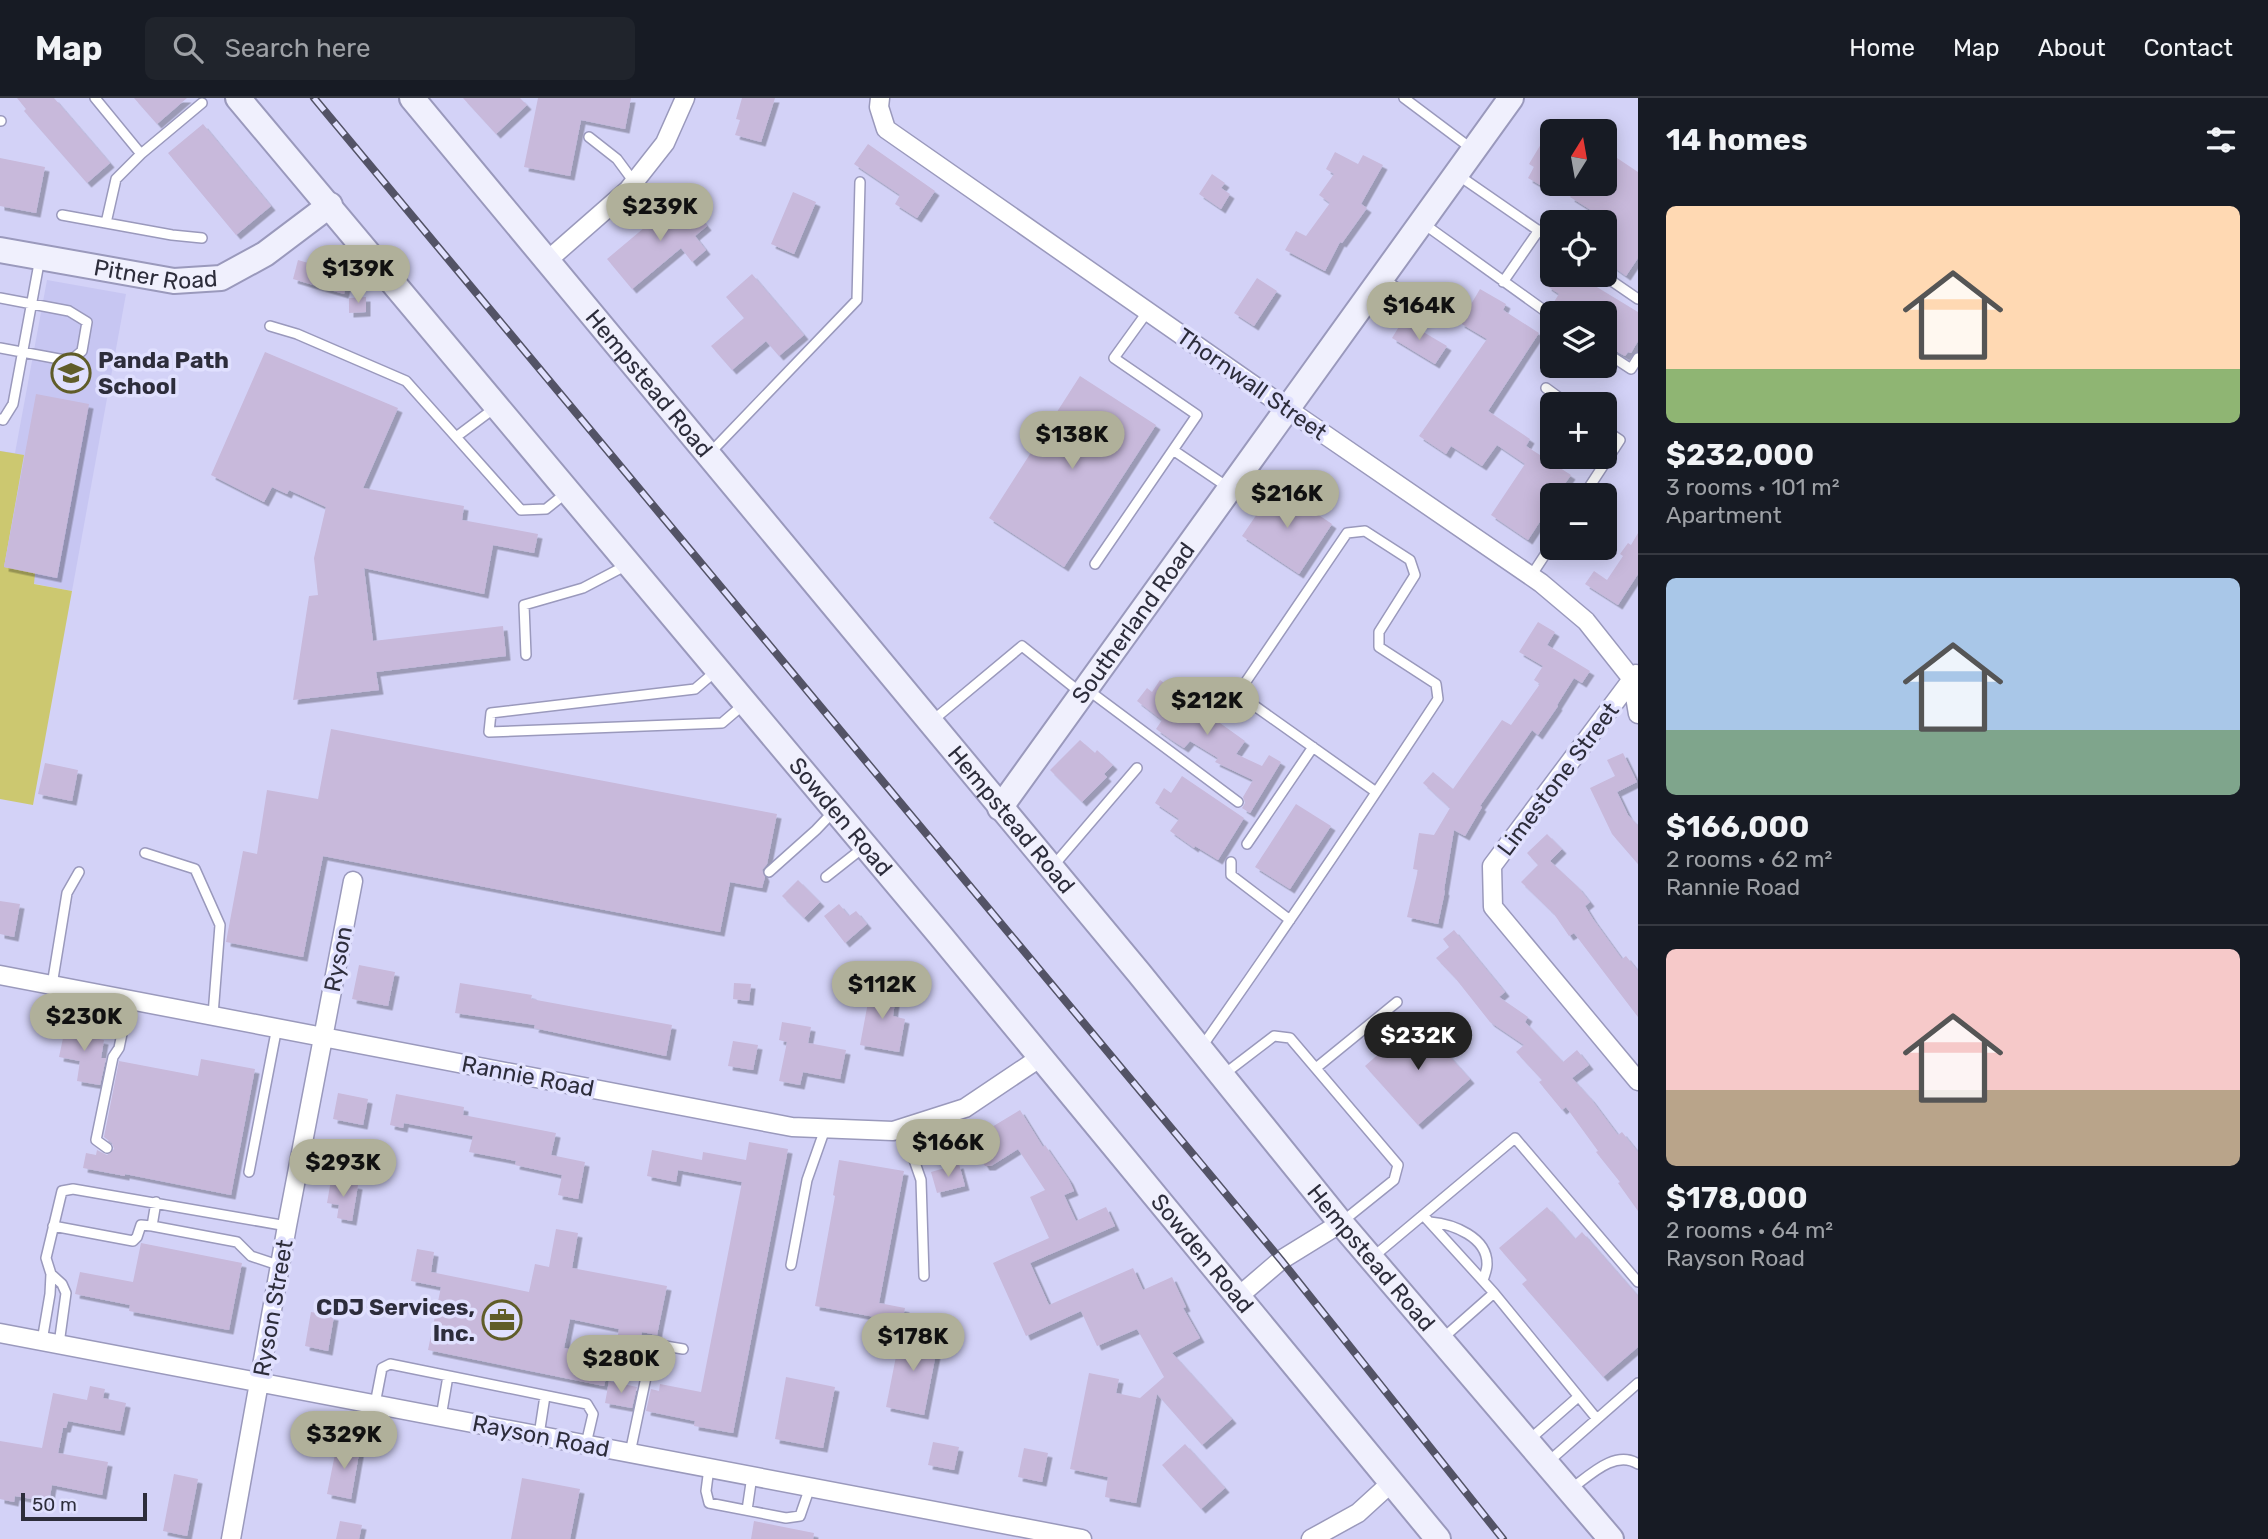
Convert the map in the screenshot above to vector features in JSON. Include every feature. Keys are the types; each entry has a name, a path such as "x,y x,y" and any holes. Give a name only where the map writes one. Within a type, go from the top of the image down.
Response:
{"street":[{"name":"Sowden Road","path":"238,98 866,846 1438,1539"},
{"name":"Hempstead Road","path":"412,98 1341,1223 1611,1539"},
{"path":"548,260 628,190 665,143 685,98"},
{"name":"Thornwall Street","path":"880,98 878,107 886,129 1531,576 1586,621 1635,675 1638,714"},
{"name":"Southerland Road","path":"1000,808 1511,98"},
{"name":"Pitner Road","path":"0,250 174,281 221,278 265,254 330,205"},
{"name":"Limestone Street","path":"1635,675 1492,866 1493,907 1638,1082"},
{"name":"Ryson","path":"324,1036 353,881"},
{"name":"Rannie Road","path":"0,975 792,1128 893,1131 965,1108 1041,1057"},
{"name":"Ryson Street","path":"231,1539 324,1036"},
{"path":"1239,1296 1281,1260 1341,1223"},
{"name":"Rayson Road","path":"0,1333 1082,1539"},
{"path":"1311,1539 1357,1513 1392,1482"}],"lane":[{"path":"96,98 141,153"},
{"path":"1404,98 1474,150"},
{"path":"106,223 116,179 141,153 202,103"},
{"path":"589,136 617,159 634,182"},
{"path":"1457,173 1539,230 1503,282"},
{"path":"708,454 857,300 860,182"},
{"path":"62,215 202,238"},
{"path":"1423,223 1540,308"},
{"path":"0,419 2,420 13,404 40,258"},
{"path":"1383,278 1436,316"},
{"path":"1617,285 1638,299"},
{"path":"0,298 69,311 87,322 82,351 70,361 0,348"},
{"path":"1095,564 1198,415 1114,358 1148,311"},
{"path":"270,326 297,334 406,381 521,510 546,509 568,491"},
{"path":"1617,360 1631,369 1638,358"},
{"path":"1546,388 1552,392"},
{"path":"456,437 497,407"},
{"path":"1173,450 1231,489"},
{"path":"1200,1049 1290,920 1376,792 1438,699 1436,684 1379,648 1379,632 1415,575 1410,560 1365,531 1347,533 1245,683 1245,699 1376,792"},
{"path":"1531,576 1542,560"},
{"path":"526,654 524,605 583,589 629,564"},
{"path":"930,723 1022,646 1238,802"},
{"path":"718,670 695,689 491,712 489,732 722,723 745,703"},
{"path":"1247,844 1313,747"},
{"path":"1051,869 1137,768"},
{"path":"769,872 816,831 835,809"},
{"path":"826,877 866,846"},
{"path":"145,853 195,869 220,925 213,1015"},
{"path":"1231,862 1231,875 1290,920"},
{"path":"52,985 67,893 79,872"},
{"path":"107,1148 96,1140 113,1057 119,1048 130,1000"},
{"path":"1316,1068 1397,1002"},
{"path":"249,1172 277,1027"},
{"path":"1222,1076 1273,1036 1290,1038 1398,1165 1394,1180 1341,1223"},
{"path":"903,1128 921,1180 924,1276"},
{"path":"792,1265 807,1180 825,1129"},
{"path":"1372,1258 1514,1138 1638,1282"},
{"path":"50,1342 51,1274 46,1258 59,1196 66,1189 287,1226"},
{"path":"152,1226 156,1202"},
{"path":"1423,1215 1494,1293 1597,1419"},
{"path":"1430,1223 1448,1224 1464,1231 1481,1245 1488,1263 1483,1281"},
{"path":"53,1226 133,1241 138,1237 141,1225 152,1226 237,1242 251,1256 281,1266"},
{"path":"50,1342 66,1293 62,1284 51,1274"},
{"path":"1441,1339 1494,1293"},
{"path":"630,1453 653,1344 683,1349"},
{"path":"374,1404 382,1368 390,1364 587,1404 593,1413 586,1444"},
{"path":"441,1417 448,1376"},
{"path":"1546,1463 1638,1383"},
{"path":"538,1435 545,1396"},
{"path":"1527,1441 1578,1397"},
{"path":"1569,1490 1608,1462 1624,1460 1638,1464"},
{"path":"709,1468 706,1492 709,1503 786,1518 800,1516 810,1487"},
{"path":"747,1510 752,1476"}],"shaded area":[{"name":"Panda Path School","path":"47,280 126,294 72,591 0,577 0,451 15,453"},
{"path":"0,451 24,455 4,567 35,573 34,584 72,591 33,805 0,799"}],"building":[{"path":"17,98 54,98 110,163 87,183 24,111 26,109"},
{"path":"134,98 187,98 157,124"},
{"path":"463,98 520,98 527,105 496,134"},
{"path":"538,98 631,98 625,129 581,120 570,176 524,167"},
{"path":"742,98 775,98 761,142 735,135 740,120 736,119"},
{"path":"203,124 271,206 236,235 168,153"},
{"path":"868,144 935,191 917,218 895,204 900,195 854,164"},
{"path":"1540,146 1540,185 1528,178 1534,167 1529,164"},
{"path":"1335,152 1358,164 1363,155 1383,165 1361,204 1367,208 1342,243 1340,242 1325,271 1285,250 1296,231 1306,236 1330,203 1319,195 1334,174 1326,169"},
{"path":"0,158 45,167 36,213 0,206"},
{"path":"1617,158 1638,172 1638,258 1626,276 1617,270 1617,210 1591,210 1570,197 1617,196"},
{"path":"1212,174 1225,183 1221,188 1230,194 1221,209 1199,194"},
{"path":"793,192 816,202 794,254 771,244"},
{"path":"682,196 707,226 695,236 706,250 692,262 681,248 632,289 607,259"},
{"path":"298,260 349,275 344,294 293,279"},
{"path":"752,274 804,335 779,356 766,341 732,370 711,346 744,318 726,297"},
{"path":"1257,278 1277,291 1254,326 1234,313"},
{"path":"1548,287 1597,287 1638,312 1638,341 1631,353 1628,352 1625,356 1617,352 1617,301 1555,301 1559,294"},
{"path":"1480,289 1506,304 1503,310 1539,333 1488,411 1530,439 1526,446 1540,455 1540,469 1562,469 1571,475 1565,483 1540,483 1540,522 1528,540 1491,515 1525,464 1497,445 1482,466 1451,446 1446,454 1419,436 1487,339 1460,323"},
{"path":"366,297 366,312 349,313 349,298"},
{"path":"1403,320 1447,346 1435,364 1392,338"},
{"path":"265,352 398,408 363,488 464,506 462,520 538,534 534,553 493,545 484,594 364,568 373,641 503,626 506,656 376,672 379,690 293,700 309,596 318,595 314,558 326,507 289,490 287,494 272,487 264,502 211,475"},
{"path":"1080,376 1156,425 1064,567 989,518"},
{"path":"36,394 89,404 57,578 4,567"},
{"path":"1276,486 1332,524 1299,574 1242,536"},
{"path":"1638,533 1638,574 1618,605 1585,584 1594,571 1607,580 1623,556 1620,554 1628,543 1631,545"},
{"path":"1538,622 1555,632 1547,645 1590,671 1582,683 1574,678 1538,735 1532,730 1480,806 1482,807 1465,836 1454,830 1438,924 1407,917 1418,870 1413,869 1419,833 1434,835 1450,808 1423,783 1433,772 1453,789 1502,720 1511,725 1540,684 1534,680 1543,666 1519,652"},
{"path":"1160,680 1245,741 1236,754 1262,766 1269,755 1281,762 1250,813 1242,808 1245,803 1243,797 1253,780 1215,762 1218,758 1190,741 1184,748 1173,741 1156,729 1162,720 1137,701 1147,688 1152,692"},
{"path":"331,729 777,814 767,864 762,870 765,877 762,888 730,882 720,932 323,856 303,957 226,942 243,851 257,854 267,790 318,799"},
{"path":"1080,740 1095,753 1097,750 1113,765 1104,774 1107,777 1082,802 1050,770"},
{"path":"1623,753 1637,782 1617,792 1628,815 1638,826 1638,864 1612,834 1590,788 1615,776 1607,760"},
{"path":"45,763 78,770 72,801 38,794"},
{"path":"1182,776 1244,818 1218,860 1195,846 1194,848 1170,831 1179,819 1155,803 1164,788 1171,793"},
{"path":"1296,804 1331,826 1290,889 1255,867"},
{"path":"1547,834 1562,849 1550,861 1590,902 1585,906 1593,919 1622,959 1626,956 1638,971 1638,1017 1574,933 1569,936 1554,914 1521,882 1538,865 1527,853"},
{"path":"798,880 820,902 804,918 782,896"},
{"path":"0,901 20,904 14,937 0,934"},
{"path":"839,904 849,916 856,911 867,924 845,943 824,916"},
{"path":"1454,930 1505,992 1499,997 1528,1017 1525,1022 1563,1062 1577,1050 1589,1065 1572,1078 1618,1135 1622,1132 1638,1152 1638,1211 1566,1107 1562,1110 1539,1082 1542,1080 1516,1052 1524,1045 1490,1022 1436,958 1449,947 1443,939"},
{"path":"359,965 395,972 388,1006 352,999"},
{"path":"872,981 889,984 886,1001 895,1002 893,1016 905,1019 899,1052 860,1045"},
{"path":"460,983 532,995 531,999 672,1025 666,1056 534,1028 535,1025 455,1013"},
{"path":"734,983 751,984 749,1001 733,999"},
{"path":"1417,1020 1470,1079 1418,1125 1365,1066"},
{"path":"782,1022 811,1027 808,1043 846,1050 840,1079 803,1072 800,1085 779,1081 787,1042 779,1040"},
{"path":"66,1024 89,1028 88,1037 104,1040 101,1058 106,1058 100,1085 77,1081 80,1061 59,1057"},
{"path":"733,1041 758,1045 753,1070 728,1066"},
{"path":"201,1059 255,1069 231,1195 83,1168 86,1153 96,1155 97,1150 107,1155 114,1149 112,1143 104,1137 119,1061 198,1076"},
{"path":"338,1093 368,1099 363,1125 333,1119"},
{"path":"396,1094 464,1107 463,1115 556,1133 551,1155 585,1162 578,1199 558,1195 562,1175 515,1165 516,1161 469,1152 473,1136 404,1123 403,1128 390,1125"},
{"path":"1020,1110 1043,1147 1045,1145 1069,1180 1074,1191 1064,1195 1076,1221 1106,1207 1115,1226 1030,1263 1049,1305 1133,1268 1143,1290 1172,1277 1186,1307 1183,1308 1200,1338 1172,1353 1232,1419 1202,1445 1157,1394 1136,1503 1105,1497 1108,1477 1070,1469 1089,1373 1119,1379 1116,1393 1140,1398 1164,1377 1137,1329 1097,1346 1081,1311 1026,1336 993,1263 1049,1238 1030,1197 1045,1190 1018,1149 991,1166 985,1166 972,1144 972,1139"},
{"path":"749,1142 788,1149 733,1433 694,1426 695,1421 646,1411 651,1389 659,1391 660,1384 701,1392 742,1182 678,1170 676,1182 647,1176 652,1150 702,1160 703,1152 746,1160"},
{"path":"839,1160 904,1171 879,1303 905,1308 902,1322 815,1306"},
{"path":"959,1164 965,1186 937,1193 931,1172"},
{"path":"331,1180 358,1185 352,1221 337,1218 339,1205 327,1203"},
{"path":"1547,1207 1575,1239 1582,1232 1638,1296 1638,1347 1603,1377 1522,1284 1527,1280 1499,1248"},
{"name":"CDJ Services, Inc.","path":"556,1229 578,1233 572,1268 667,1286 657,1335 642,1332 637,1357 615,1353 619,1329 570,1319 564,1348 611,1358 604,1386 428,1350 441,1287 411,1281 417,1249 434,1252 431,1272 529,1292 535,1264 549,1267"},
{"path":"141,1243 242,1263 229,1330 129,1311 130,1305 75,1294 80,1272 133,1282"},
{"path":"311,1312 334,1316 328,1351 305,1346"},
{"path":"901,1331 939,1338 924,1415 886,1407"},
{"path":"786,1377 835,1387 823,1448 775,1439"},
{"path":"609,1381 637,1387 632,1408 605,1403"},
{"path":"90,1386 105,1389 103,1398 126,1403 120,1431 68,1421 66,1428 63,1428 58,1453 108,1462 102,1495 52,1485 49,1502 15,1496 14,1502 0,1499 0,1441 42,1448 53,1393 87,1400"},
{"path":"933,1442 959,1447 954,1470 928,1465"},
{"path":"337,1444 360,1448 351,1499 327,1494"},
{"path":"1185,1444 1225,1488 1201,1509 1162,1465"},
{"path":"1024,1448 1048,1453 1042,1482 1018,1477"},
{"path":"174,1474 198,1479 187,1536 163,1531"},
{"path":"522,1478 580,1489 570,1539 511,1539"},
{"path":"340,1521 362,1525 359,1539 336,1539"},
{"path":"754,1521 814,1533 813,1539 751,1539"}],"railway":[{"path":"314,98 1281,1260 1503,1539"}],"place":[{"name":"Panda Path School","path":"71,373"},
{"name":"CDJ Services, Inc.","path":"502,1320"}]}
